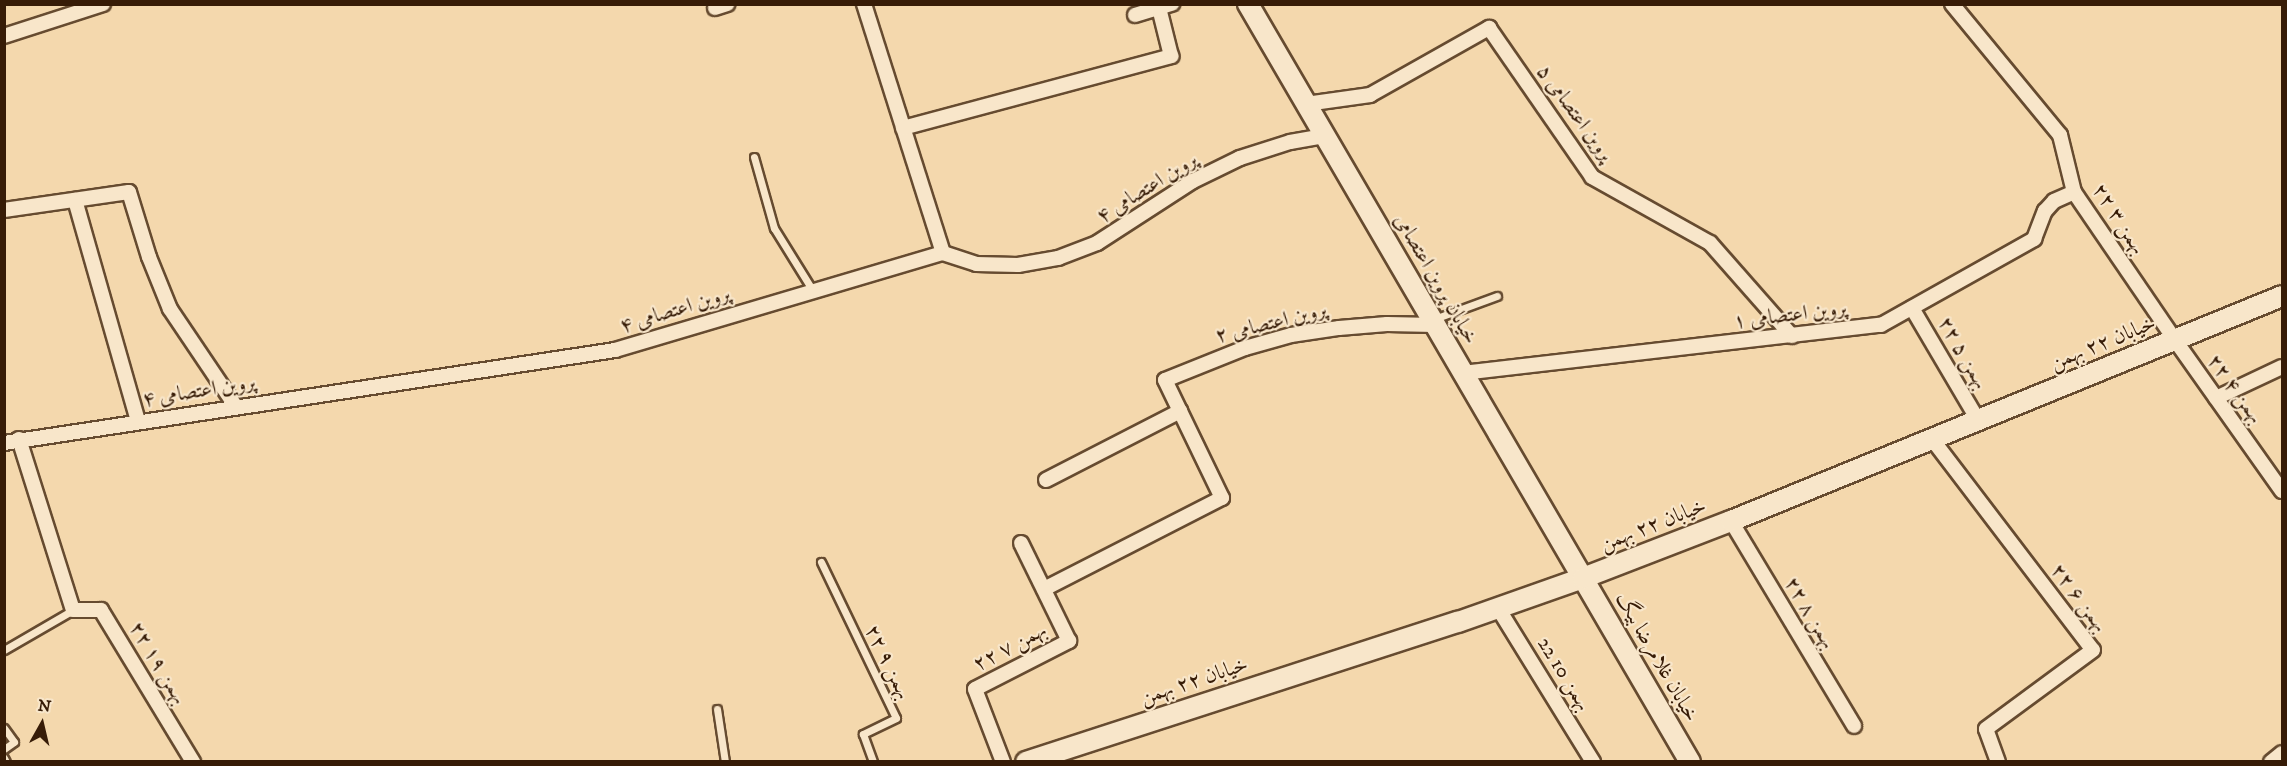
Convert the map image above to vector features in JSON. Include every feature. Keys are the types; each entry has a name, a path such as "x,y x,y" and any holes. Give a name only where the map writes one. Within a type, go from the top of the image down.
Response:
{"main road":[{"name":"خیابان پروین اعتصامی","path":"1248,4 1582,578"},
{"name":"خیابان ۲۲ بهمن","path":"1026,762 1498,608 1582,578 1731,521 2283,296"},
{"name":"خیابان غلامرضا بیگ","path":"1582,578 1690,762"}],"street":[{"path":"4,36 103,4"},
{"path":"864,4 943,253"},
{"name":"۲۲ بهمن ۳","path":"1952,4 2060,135 2074,192 2175,340"},
{"path":"903,128 1171,56 1165,6 1135,15"},
{"name":"پروین اعتصامی ۵","path":"1306,104 1370,95 1489,28 1592,177 1710,243 1792,336"},
{"name":"پروین اعتصامی ۴","path":"4,443 615,350 943,253 976,264 1018,265 1059,258 1097,243 1193,181 1240,158 1290,142 1324,136"},
{"path":"4,210 129,192 149,257 170,309 236,407"},
{"name":"پروین اعتصامی ۱","path":"1463,374 1881,325 2034,239 2045,212 2054,201 2074,192"},
{"path":"75,200 138,421"},
{"name":"۲۲ بهمن ۵","path":"1912,308 1978,420"},
{"name":"پروین اعتصامی ۲","path":"1044,589 1222,498 1165,380 1245,348 1291,335 1339,328 1433,322"},
{"name":"۲۲ بهمن ۴","path":"2175,340 2283,491"},
{"path":"2216,398 2283,367"},
{"path":"1046,480 1180,411"},
{"path":"19,439 73,610"},
{"name":"۲۲ بهمن ۶","path":"1932,439 2093,650 1986,729 1998,762"},
{"name":"۲۲ بهمن ۸","path":"1731,521 1854,726"},
{"name":"۲۲ بهمن ۷","path":"1003,762 975,689 1069,641 1021,543"},
{"name":"22 بهمن 10","path":"1498,608 1593,762"},
{"name":"۲۲ بهمن ۱۹","path":"73,610 101,610 193,762"},
{"path":"2271,762 2283,753"}],"lane":[{"path":"754,157 774,228 813,291"},
{"path":"1433,322 1497,296"},
{"name":"۲۲ بهمن ۹","path":"821,562 896,718 863,734 873,762"},
{"path":"4,650 73,610"},
{"path":"717,709 724,762"},
{"path":"4,728 14,742 4,749"}]}
